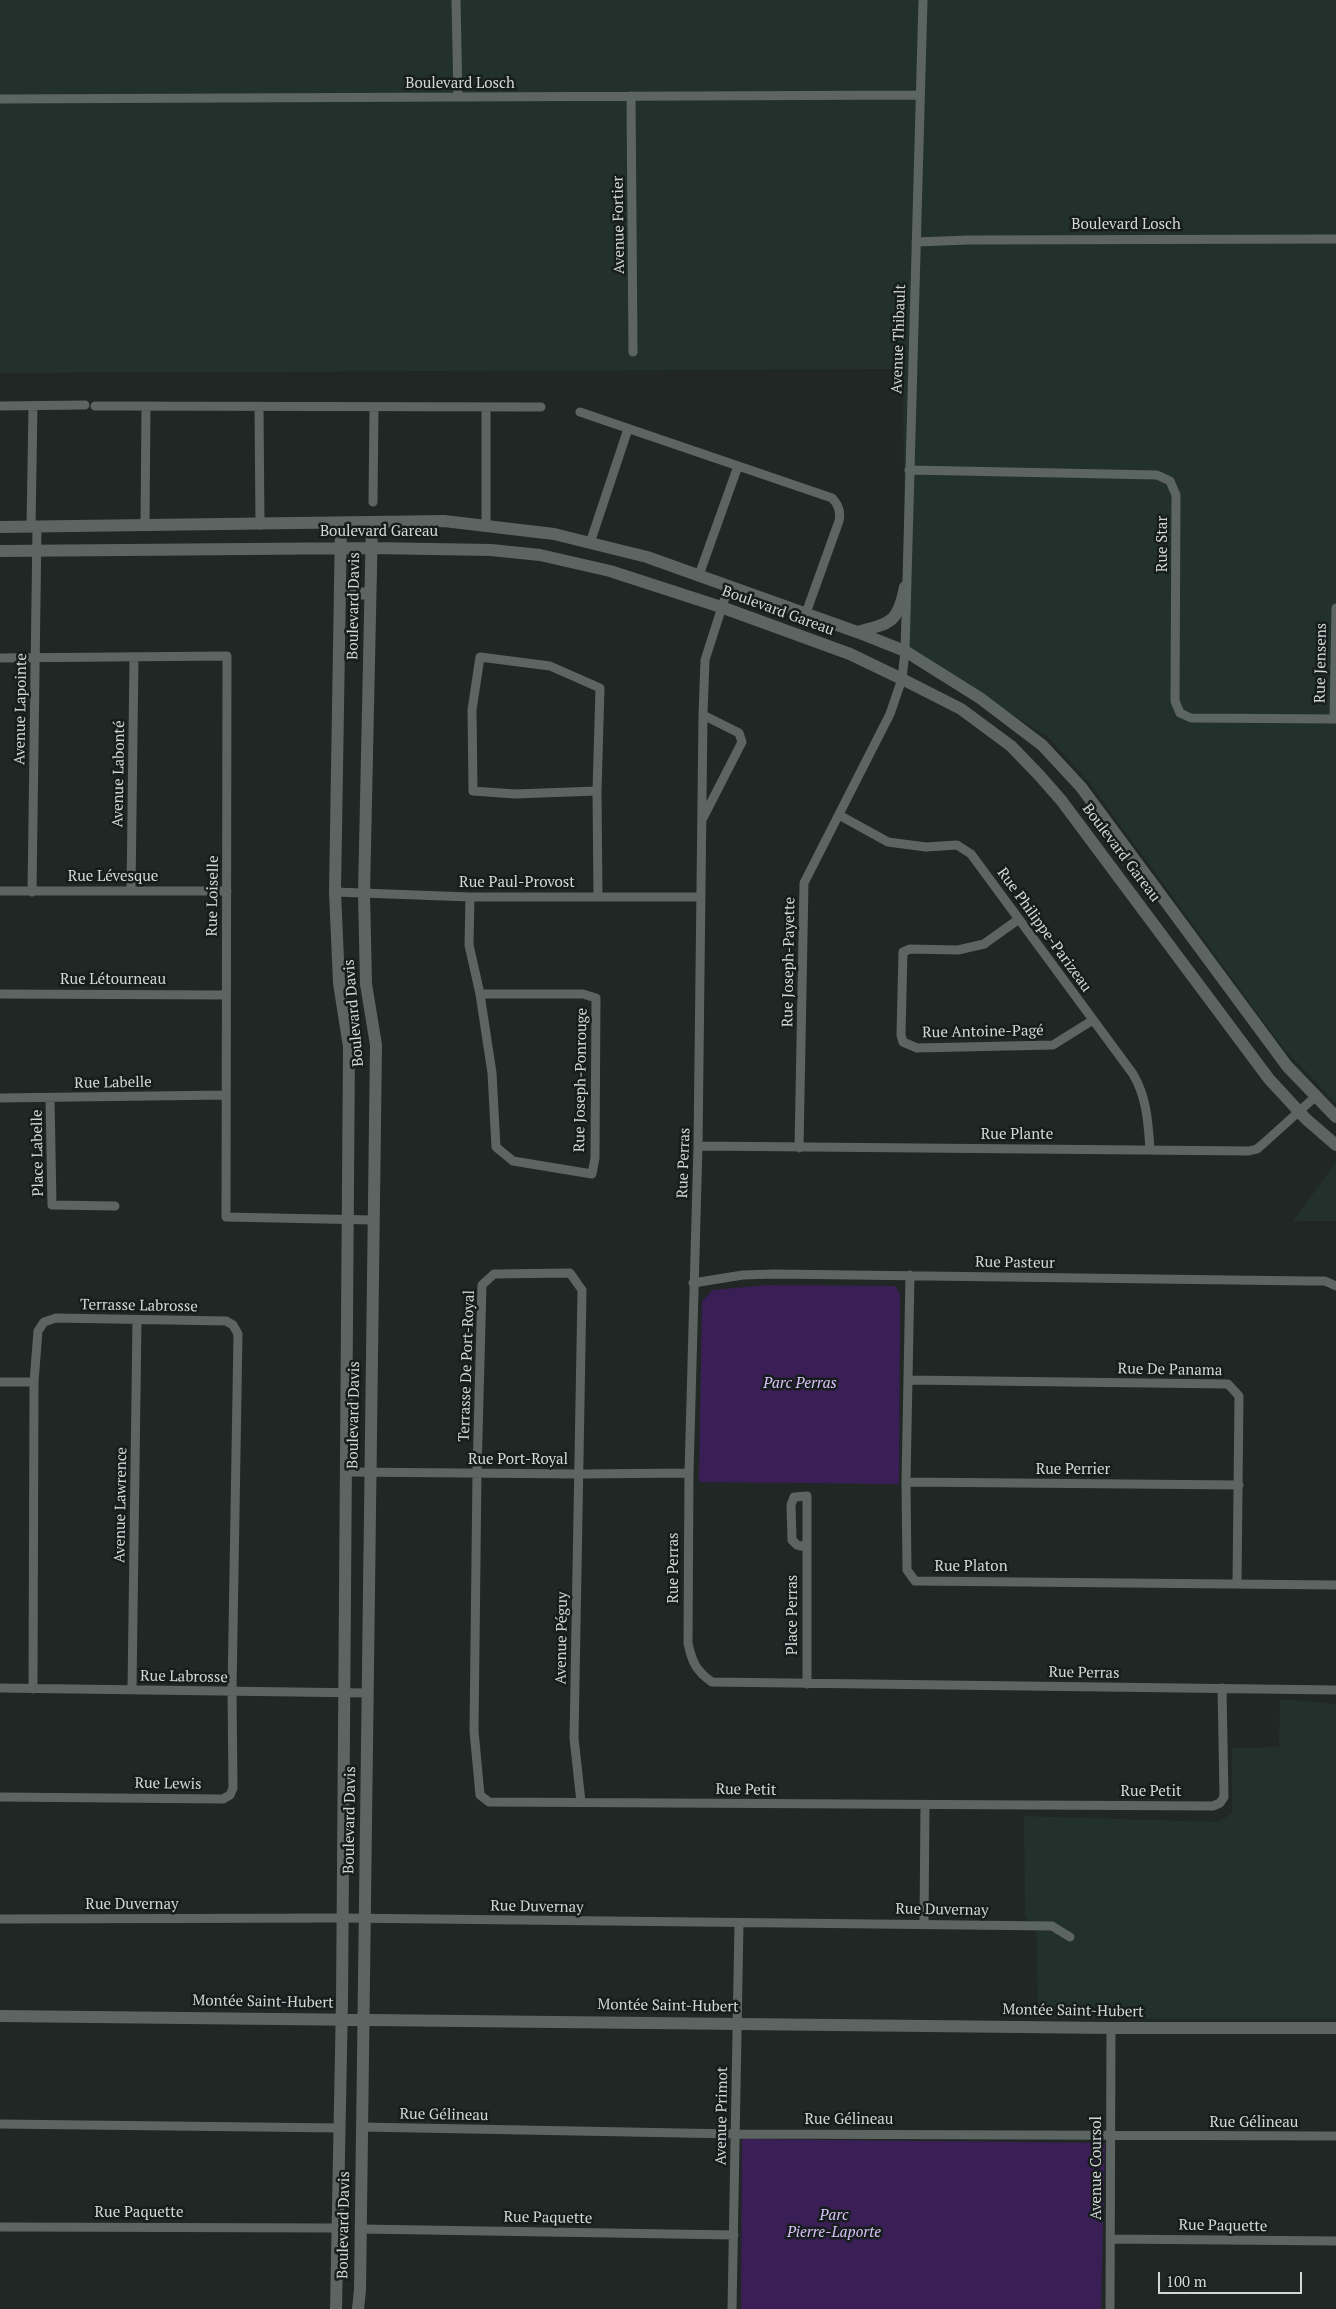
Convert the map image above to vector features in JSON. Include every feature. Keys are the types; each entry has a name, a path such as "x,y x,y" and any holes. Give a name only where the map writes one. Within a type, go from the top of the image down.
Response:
{"street":[{"path":"456,0 458,97"},
{"name":"Avenue Thibault","path":"902,679 905,651 908,470 923,0"},
{"name":"Boulevard Losch","path":"0,99 920,95"},
{"name":"Avenue Fortier","path":"631,96 634,352"},
{"name":"Boulevard Losch","path":"916,242 968,240 1336,239"},
{"path":"0,406 85,405"},
{"name":"Avenue Lapointe","path":"32,892 37,551 34,527 33,406"},
{"path":"95,406 541,408"},
{"path":"145,526 146,407"},
{"path":"259,408 260,525"},
{"path":"373,502 374,408"},
{"path":"486,408 486,525"},
{"path":"580,412 832,498 839,508 839,521 806,613"},
{"path":"590,543 628,428"},
{"path":"699,575 738,466"},
{"name":"Rue Star","path":"908,470 1157,475 1170,481 1176,495 1175,701 1180,713 1191,718 1335,719"},
{"name":"Boulevard Gareau","path":"0,527 341,524 444,521 554,534 647,557 806,613 905,651 980,698 1042,745 1081,787 1287,1066 1315,1097 1336,1116"},
{"name":"Boulevard Davis","path":"358,2309 361,2229 376,1045 366,984 364,893 372,523"},
{"name":"Boulevard Davis","path":"336,2309 340,2128 349,1047 339,983 335,892 341,524"},
{"name":"Boulevard Gareau","path":"0,551 371,548 491,550 540,555 610,571 721,607 850,654 961,709 1011,746 1061,800 1277,1089 1336,1145"},
{"name":"Rue Perras","path":"729,585 705,660 703,715 698,1146 689,1473 688,1643 691,1661 700,1674 712,1682 1336,1690"},
{"path":"857,632 881,625 896,615 901,608 905,587"},
{"path":"340,592 370,594"},
{"name":"Rue Jensens","path":"1335,719 1336,608"},
{"name":"Rue Loiselle","path":"0,658 228,656 225,995 226,1216 373,1220"},
{"path":"597,791 514,794 474,791 472,710 480,657 550,666 600,688 597,791 598,897"},
{"name":"Avenue Labonté","path":"131,891 134,658"},
{"name":"Rue Joseph-Payette","path":"799,1148 804,883 890,714 902,679"},
{"name":"Rue Perras","path":"702,821 742,742 739,733 703,715"},
{"name":"Rue Philippe-Parizeau","path":"839,815 888,842 926,847 957,844 971,854 1143,1090 1148,1113 1150,1149"},
{"name":"Rue Lévesque","path":"0,891 227,890"},
{"name":"Rue Paul-Provost","path":"335,892 470,897 700,897"},
{"name":"Rue Joseph-Ponrouge","path":"470,897 469,945 480,994 492,1073 496,1147 513,1161 592,1174 595,1158 596,998 582,994 480,994"},
{"name":"Rue Antoine-Pagé","path":"1019,919 984,944 958,950 910,949 902,952 901,1035 903,1042 917,1048 1053,1045 1093,1020"},
{"name":"Rue Létourneau","path":"0,994 225,995"},
{"name":"Rue Labelle","path":"0,1098 226,1094"},
{"name":"Rue Plante","path":"698,1146 1249,1151 1257,1149 1264,1144 1315,1097"},
{"name":"Place Labelle","path":"50,1098 52,1205 115,1206"},
{"name":"Terrasse De Port-Royal","path":"477,1474 482,1285 494,1274 570,1273 582,1290 579,1474"},
{"name":"Rue Pasteur","path":"693,1283 743,1275 767,1274 1308,1280 1325,1281 1336,1286"},
{"name":"Rue Platon","path":"910,1275 906,1482 907,1570 916,1581 1336,1585"},
{"name":"Terrasse Labrosse","path":"33,1689 34,1382 38,1331 44,1322 56,1318 226,1321 233,1325 238,1334 232,1692"},
{"name":"Avenue Lawrence","path":"132,1690 138,1320"},
{"name":"Rue De Panama","path":"908,1380 1228,1384 1239,1396 1237,1584"},
{"path":"0,1382 34,1382"},
{"name":"Rue Port-Royal","path":"346,1472 477,1474 689,1473"},
{"name":"Rue Petit","path":"477,1474 474,1731 480,1795 489,1802 925,1806 1213,1806 1220,1803 1224,1797 1222,1688"},
{"name":"Avenue Péguy","path":"579,1474 577,1489 574,1738 581,1802"},
{"name":"Rue Perrier","path":"906,1482 1239,1485"},
{"name":"Place Perras","path":"806,1547 797,1545 792,1540 791,1505 794,1497 800,1495 807,1496 807,1684"},
{"name":"Rue Labrosse","path":"0,1688 367,1692"},
{"name":"Rue Lewis","path":"0,1797 223,1799 230,1795 232,1788 232,1692"},
{"path":"924,1924 925,1806"},
{"name":"Rue Duvernay","path":"0,1918 365,1918 1052,1926 1070,1937"},
{"name":"Avenue Primot","path":"732,2309 739,1923"},
{"name":"Montée Saint-Hubert","path":"0,2016 1111,2028 1336,2028"},
{"name":"Avenue Coursol","path":"1110,2309 1111,2028"},
{"path":"340,2102 362,2102"},
{"path":"0,2124 340,2128"},
{"name":"Rue Gélineau","path":"362,2127 735,2134 1111,2137 1336,2136"},
{"name":"Rue Paquette","path":"0,2227 338,2228"},
{"name":"Rue Paquette","path":"361,2229 734,2235"},
{"name":"Rue Paquette","path":"1110,2239 1336,2241"}],"shaded area":[{"path":"0,0 1336,0 1336,1103 1283,1048 1089,782 1047,736 905,649 903,369 0,373"},
{"path":"1336,1162 1336,1221 1293,1221"},
{"path":"1280,1699 1336,1704 1336,2019 1038,2018 1037,1934 1025,1916 1024,1816 1218,1822 1232,1813 1232,1748 1279,1747"}],"green space":[{"name":"Parc Perras","path":"768,1285 895,1286 900,1294 899,1484 699,1482 702,1301 713,1290"},
{"name":"Parc Pierre-Laporte","path":"742,2139 1105,2143 1101,2309 741,2309"}]}
